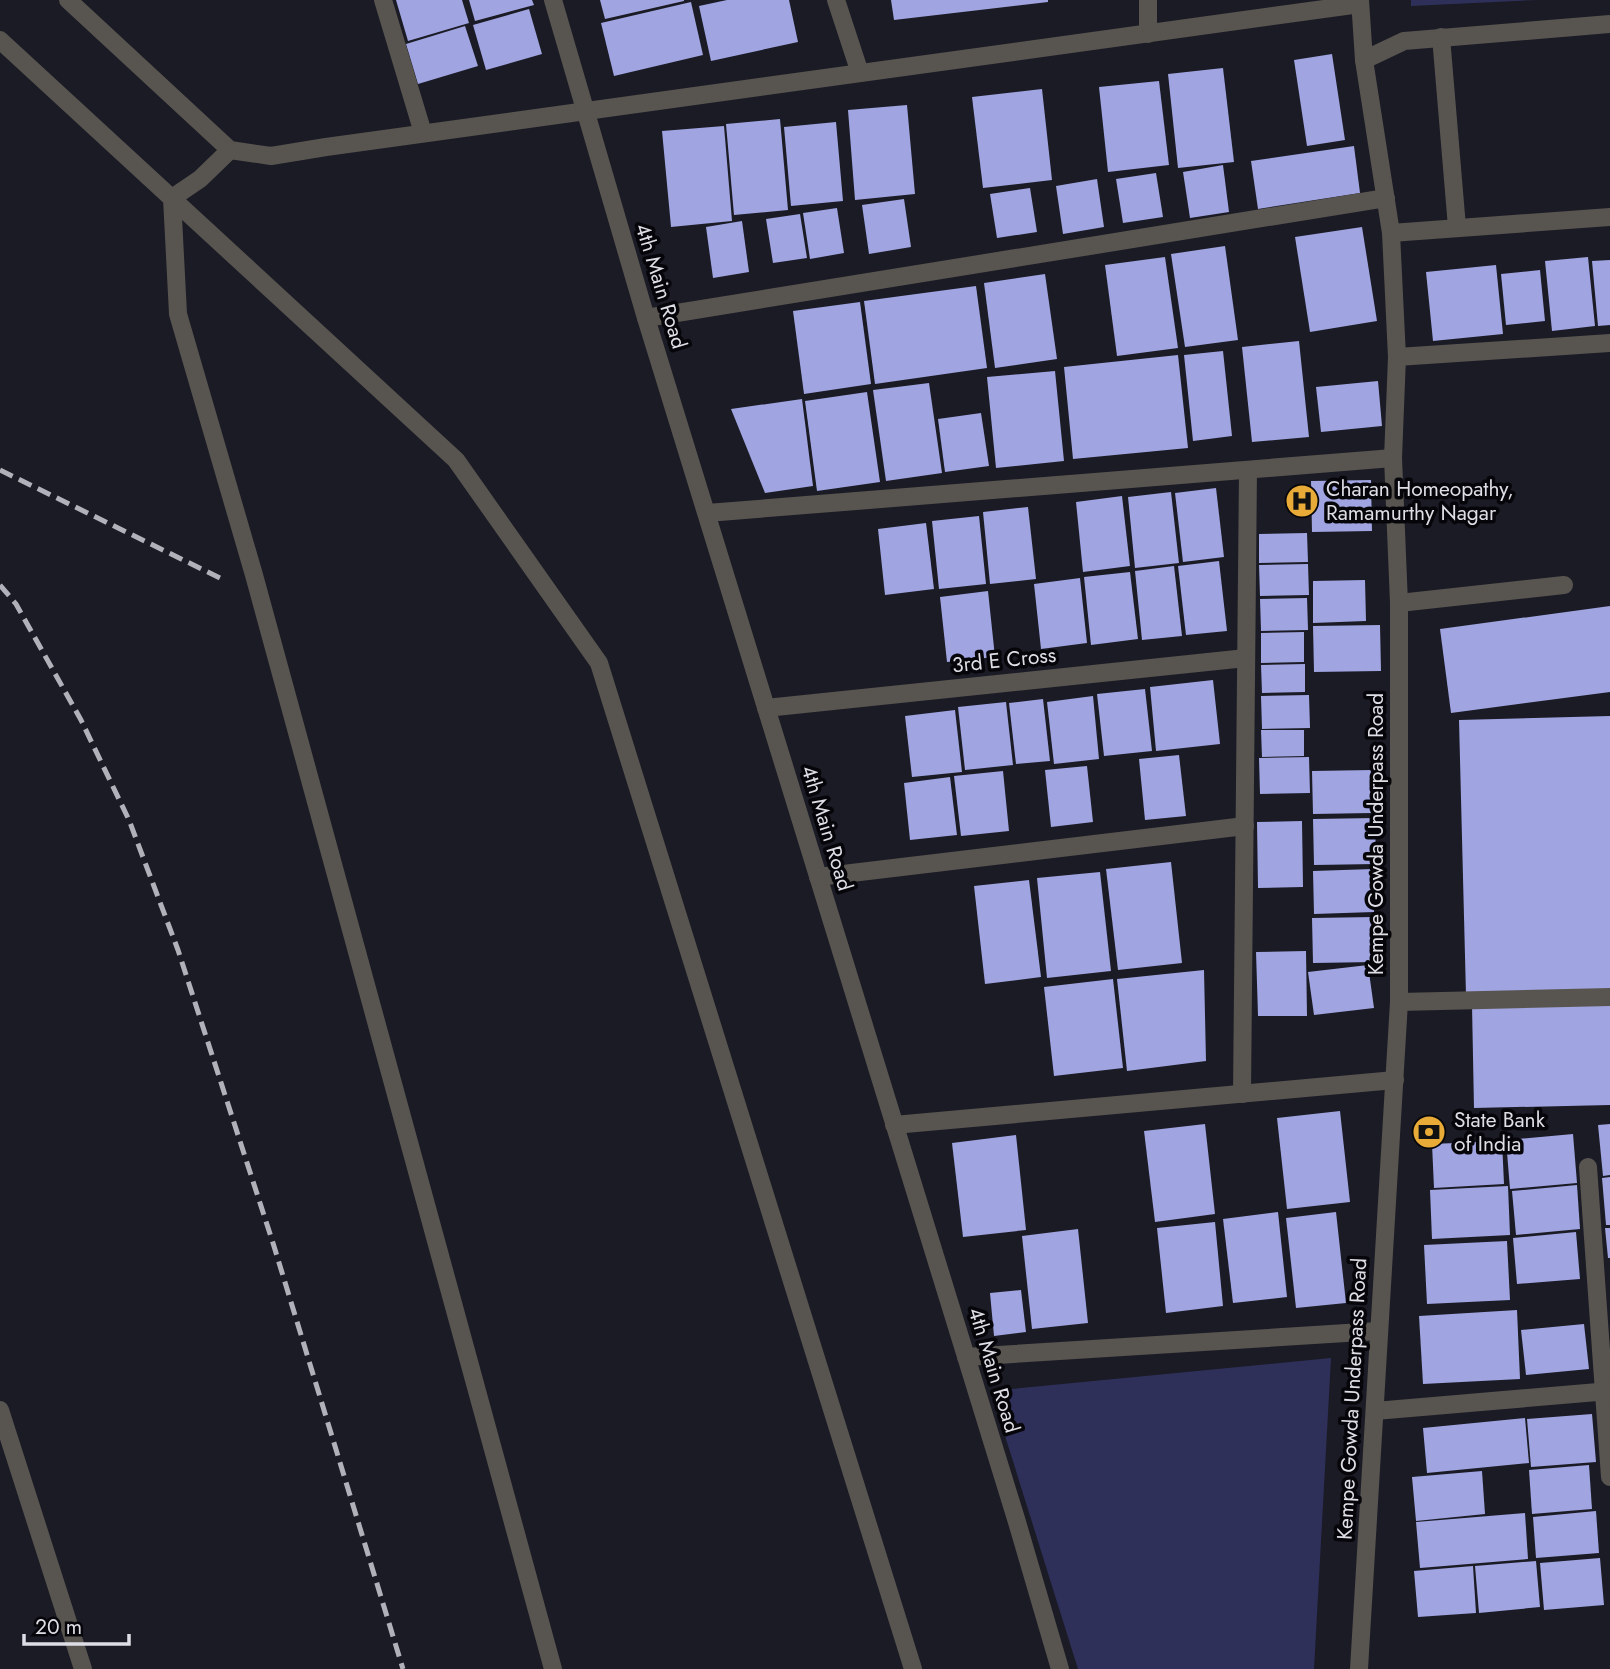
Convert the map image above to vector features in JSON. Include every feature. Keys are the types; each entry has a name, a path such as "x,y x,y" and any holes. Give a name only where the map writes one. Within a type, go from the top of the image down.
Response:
{"street":[{"path":"68,0 230,150 271,156 1360,2"},
{"path":"383,0 423,133"},
{"name":"4th Main Road","path":"553,0 646,318 1060,1669"},
{"path":"836,0 860,73"},
{"path":"1148,0 1148,34"},
{"name":"Kempe Gowda Underpass Road","path":"1359,1669 1399,1002 1399,603 1393,458 1397,357 1391,233 1364,60 1360,2"},
{"path":"1364,60 1404,41 1610,24"},
{"path":"1441,37 1457,228"},
{"path":"0,40 456,460 599,663 913,1669"},
{"path":"172,198 200,179 230,150"},
{"path":"172,198 178,314 254,575 553,1669"},
{"path":"646,318 1386,198"},
{"path":"1391,233 1610,217"},
{"path":"1397,357 1610,343"},
{"path":"707,513 1393,458"},
{"path":"1242,1094 1248,470"},
{"path":"1399,603 1564,585"},
{"name":"3rd E Cross","path":"766,708 1246,658"},
{"path":"818,877 1245,826"},
{"path":"1399,1002 1610,997"},
{"path":"894,1125 1395,1080"},
{"path":"1588,1167 1610,1477"},
{"path":"966,1357 1378,1331"},
{"path":"1375,1411 1606,1391"},
{"path":"0,1410 83,1669"}],"shaded area":[{"path":"1411,0 1537,0 1411,6"},
{"path":"1331,1358 1314,1669 1078,1669 991,1391"}],"building":[{"path":"396,0 462,0 469,23 408,41"},
{"path":"469,0 532,0 534,5 475,21"},
{"path":"600,0 684,0 684,1 605,19"},
{"path":"727,0 789,0 798,42 711,61 699,6"},
{"path":"891,0 1048,0 1048,2 894,20"},
{"path":"691,2 703,55 614,76 601,23"},
{"path":"529,9 542,54 486,70 473,25"},
{"path":"465,26 478,66 418,84 406,44"},
{"path":"1332,54 1345,140 1307,146 1294,60"},
{"path":"1223,68 1234,162 1178,168 1168,74"},
{"path":"1159,81 1169,165 1108,172 1099,87"},
{"path":"1042,89 1052,180 983,188 972,97"},
{"path":"907,105 915,194 855,200 848,110"},
{"path":"780,119 788,210 734,215 726,124"},
{"path":"836,122 843,201 791,206 784,127"},
{"path":"724,126 732,221 671,227 662,131"},
{"path":"1354,146 1360,193 1258,209 1251,161"},
{"path":"1223,165 1229,212 1190,218 1183,172"},
{"path":"1156,173 1163,217 1123,223 1116,179"},
{"path":"1097,179 1104,227 1063,234 1056,186"},
{"path":"1030,188 1037,232 997,238 990,194"},
{"path":"904,199 911,247 869,254 862,205"},
{"path":"837,208 844,253 810,259 803,213"},
{"path":"800,214 807,258 773,263 766,219"},
{"path":"742,221 749,272 713,278 706,227"},
{"path":"1362,227 1377,321 1310,332 1295,237"},
{"path":"1225,246 1238,340 1185,347 1171,254"},
{"path":"1165,257 1178,348 1117,356 1105,265"},
{"path":"1588,257 1595,326 1552,331 1545,261"},
{"path":"1610,260 1610,325 1598,326 1592,261"},
{"path":"1496,265 1503,334 1433,341 1426,272"},
{"path":"1540,270 1545,321 1506,325 1501,274"},
{"path":"1045,274 1057,359 995,368 984,283"},
{"path":"976,286 987,368 875,384 864,301"},
{"path":"860,302 871,384 804,394 793,311"},
{"path":"1299,341 1309,437 1252,442 1242,347"},
{"path":"1223,351 1232,436 1193,441 1184,355"},
{"path":"1178,355 1188,448 1073,459 1064,367"},
{"path":"1055,371 1064,461 996,468 987,377"},
{"path":"1378,381 1382,426 1321,432 1316,387"},
{"path":"929,383 942,473 886,481 873,390"},
{"path":"867,392 880,482 817,491 805,401"},
{"path":"802,399 813,486 765,493 731,409"},
{"path":"981,413 989,466 945,472 938,419"},
{"path":"1371,480 1372,531 1312,532 1311,481"},
{"path":"1216,488 1224,557 1183,562 1175,493"},
{"path":"1171,492 1179,563 1135,568 1128,497"},
{"path":"1122,496 1130,566 1083,572 1076,502"},
{"path":"1028,507 1036,579 990,584 983,512"},
{"path":"979,516 986,584 939,589 932,521"},
{"path":"926,523 934,589 885,595 878,529"},
{"path":"1307,533 1308,562 1259,563 1259,534"},
{"path":"1219,561 1227,631 1186,635 1178,566"},
{"path":"1308,564 1309,595 1260,596 1259,565"},
{"path":"1174,566 1182,636 1142,640 1135,571"},
{"path":"1130,572 1138,639 1091,645 1084,577"},
{"path":"1080,578 1087,643 1041,649 1034,584"},
{"path":"1365,580 1366,621 1313,623 1313,581"},
{"path":"988,591 995,657 947,662 940,597"},
{"path":"1307,598 1308,630 1261,631 1260,599"},
{"path":"1610,606 1610,692 1451,713 1440,629"},
{"path":"1380,625 1381,671 1314,672 1313,626"},
{"path":"1304,632 1304,662 1261,663 1261,633"},
{"path":"1305,664 1305,692 1262,693 1261,665"},
{"path":"1213,680 1220,744 1156,751 1150,687"},
{"path":"1145,689 1152,751 1104,756 1097,694"},
{"path":"1309,695 1310,728 1262,729 1261,696"},
{"path":"1093,696 1099,759 1054,764 1047,702"},
{"path":"1043,699 1050,761 1016,764 1009,703"},
{"path":"1006,702 1013,765 965,770 958,707"},
{"path":"955,710 962,772 912,777 905,716"},
{"path":"1610,716 1610,991 1466,995 1459,720"},
{"path":"1261,730 1304,730 1304,756 1262,757"},
{"path":"1179,755 1186,816 1145,820 1139,759"},
{"path":"1309,757 1310,793 1260,794 1259,758"},
{"path":"1087,766 1093,822 1051,827 1045,770"},
{"path":"1372,770 1372,813 1313,814 1312,771"},
{"path":"1003,771 1009,831 961,836 954,776"},
{"path":"950,777 957,835 910,840 904,783"},
{"path":"1375,818 1376,864 1314,865 1313,819"},
{"path":"1302,821 1303,887 1258,888 1257,822"},
{"path":"1171,862 1182,963 1118,970 1106,869"},
{"path":"1373,869 1374,912 1314,914 1313,871"},
{"path":"1100,872 1111,971 1047,978 1037,878"},
{"path":"1029,880 1041,977 985,984 974,886"},
{"path":"1374,917 1375,962 1313,963 1312,918"},
{"path":"1306,951 1307,1016 1258,1016 1256,952"},
{"path":"1368,965 1374,1008 1314,1015 1308,972"},
{"path":"1204,970 1206,1061 1127,1071 1117,979"},
{"path":"1113,979 1123,1068 1054,1076 1044,987"},
{"path":"1610,1002 1610,1105 1474,1108 1472,1005"},
{"path":"1340,1111 1350,1202 1287,1209 1277,1118"},
{"path":"1205,1124 1215,1214 1155,1222 1144,1131"},
{"path":"1610,1124 1610,1175 1603,1176 1598,1125"},
{"path":"1573,1134 1577,1183 1510,1189 1506,1140"},
{"path":"1016,1135 1026,1230 963,1237 952,1143"},
{"path":"1502,1141 1504,1184 1434,1188 1432,1144"},
{"path":"1610,1177 1610,1225 1606,1225 1602,1178"},
{"path":"1577,1185 1580,1229 1516,1235 1512,1191"},
{"path":"1508,1186 1510,1235 1432,1239 1430,1190"},
{"path":"1278,1212 1287,1297 1233,1303 1223,1219"},
{"path":"1336,1212 1346,1303 1296,1308 1286,1218"},
{"path":"1215,1222 1223,1306 1166,1313 1157,1228"},
{"path":"1605,1228 1610,1228 1610,1258 1608,1258"},
{"path":"1078,1229 1088,1323 1032,1329 1022,1236"},
{"path":"1576,1232 1580,1279 1517,1284 1513,1238"},
{"path":"1507,1241 1510,1300 1427,1304 1424,1245"},
{"path":"1021,1290 1026,1332 994,1336 990,1293"},
{"path":"1517,1310 1520,1379 1423,1384 1419,1316"},
{"path":"1584,1324 1589,1369 1526,1375 1521,1330"},
{"path":"1592,1414 1596,1462 1531,1467 1527,1419"},
{"path":"1525,1418 1529,1463 1427,1473 1423,1428"},
{"path":"1589,1465 1592,1509 1532,1514 1529,1470"},
{"path":"1482,1471 1485,1514 1416,1521 1412,1477"},
{"path":"1596,1511 1599,1553 1536,1558 1533,1517"},
{"path":"1525,1513 1528,1559 1420,1568 1416,1522"},
{"path":"1600,1558 1604,1605 1544,1610 1540,1563"},
{"path":"1536,1561 1540,1607 1479,1613 1475,1566"},
{"path":"1473,1566 1476,1613 1418,1617 1414,1571"}],"railway":[{"path":"0,470 224,580"},
{"path":"0,585 16,604 81,720 129,820 178,950 273,1243 403,1669"}],"place":[{"name":"Charan Homeopathy, Ramamurthy Nagar","path":"1302,501"},
{"name":"State Bank of India","path":"1429,1132"}]}
